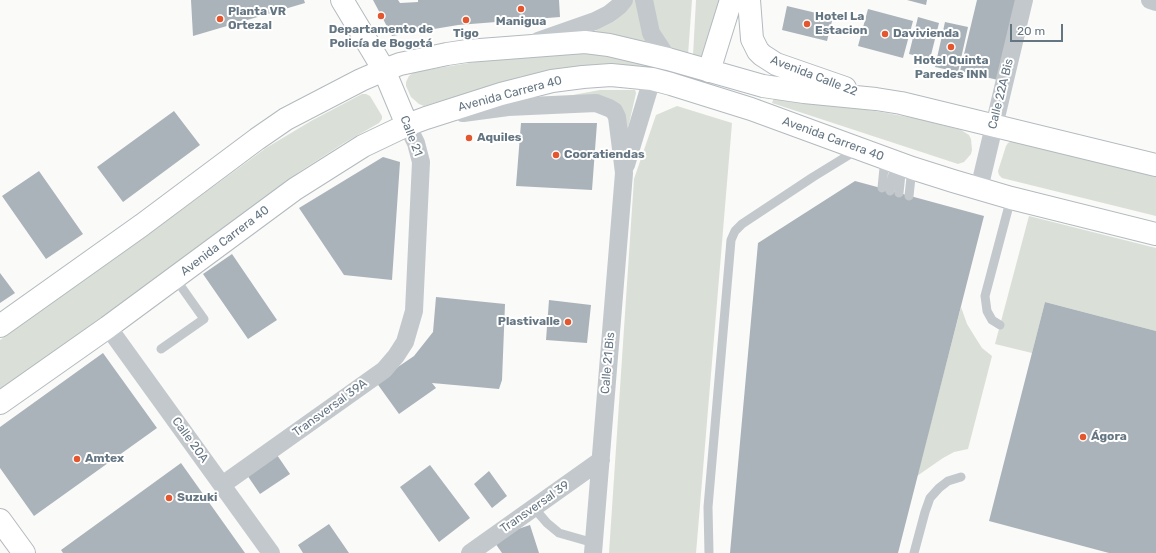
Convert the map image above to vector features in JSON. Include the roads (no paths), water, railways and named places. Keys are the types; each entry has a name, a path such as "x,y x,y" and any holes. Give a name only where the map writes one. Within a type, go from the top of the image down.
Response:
{"main road":[{"name":"Calle 21","path":"342,0 417,121"},
{"path":"709,70 730,0"},
{"name":"Avenida Calle 22","path":"749,0 752,39 758,51 762,55 776,64 876,99"},
{"path":"0,326 142,225 286,119 361,80 384,70 400,64 447,54 525,46 585,42 631,49 763,86 907,104 1156,165"},
{"name":"Avenida Carrera 40","path":"0,403 108,327 301,185 363,146 417,121 501,94 552,81 583,76 611,75 652,79 671,84 751,109 899,163 979,189 1156,234"},
{"path":"0,520 17,548"}],"street":[{"path":"525,46 604,17 619,6 624,0"},
{"path":"644,0 651,33 668,59"},
{"name":"Calle 22A Bis","path":"979,189 1024,0"},
{"path":"1150,0 1156,2"},
{"name":"Calle 21 Bis","path":"624,173 652,79"},
{"name":"Calle 21 Bis","path":"417,121 508,107 596,103 614,111 617,117 624,173 594,548"},
{"name":"Calle 21","path":"414,311 421,162 416,143 417,121"},
{"name":"Transversal 39A","path":"222,485 384,370 405,342 414,311"},
{"name":"Calle 20A","path":"108,327 271,553"},
{"name":"Transversal 39","path":"470,553 601,460"}],"lane":[{"path":"709,553 708,507 731,240 735,231 742,224 860,148"},
{"path":"899,163 890,190 899,163"},
{"path":"899,163 909,196"},
{"path":"1000,326 992,320 987,311 985,296 1011,198"},
{"path":"161,349 204,319 174,278"},
{"path":"914,553 930,498 948,481 961,477"},
{"path":"534,508 547,523 559,533 594,548"}],"place":[{"name":"Manigua","path":"521,9"},
{"name":"Departamento de Policía de Bogotá","path":"381,16"},
{"name":"Planta VR Ortezal","path":"220,19"},
{"name":"Tigo","path":"466,20"},
{"name":"Hotel La Estacion","path":"807,24"},
{"name":"Davivienda","path":"885,34"},
{"name":"Hotel Quinta Paredes INN","path":"951,47"},
{"name":"Aquiles","path":"469,138"},
{"name":"Cooratiendas","path":"556,155"},
{"name":"Plastivalle","path":"568,322"},
{"name":"Ágora","path":"1083,437"},
{"name":"Amtex","path":"77,459"},
{"name":"Suzuki","path":"169,498"}]}
